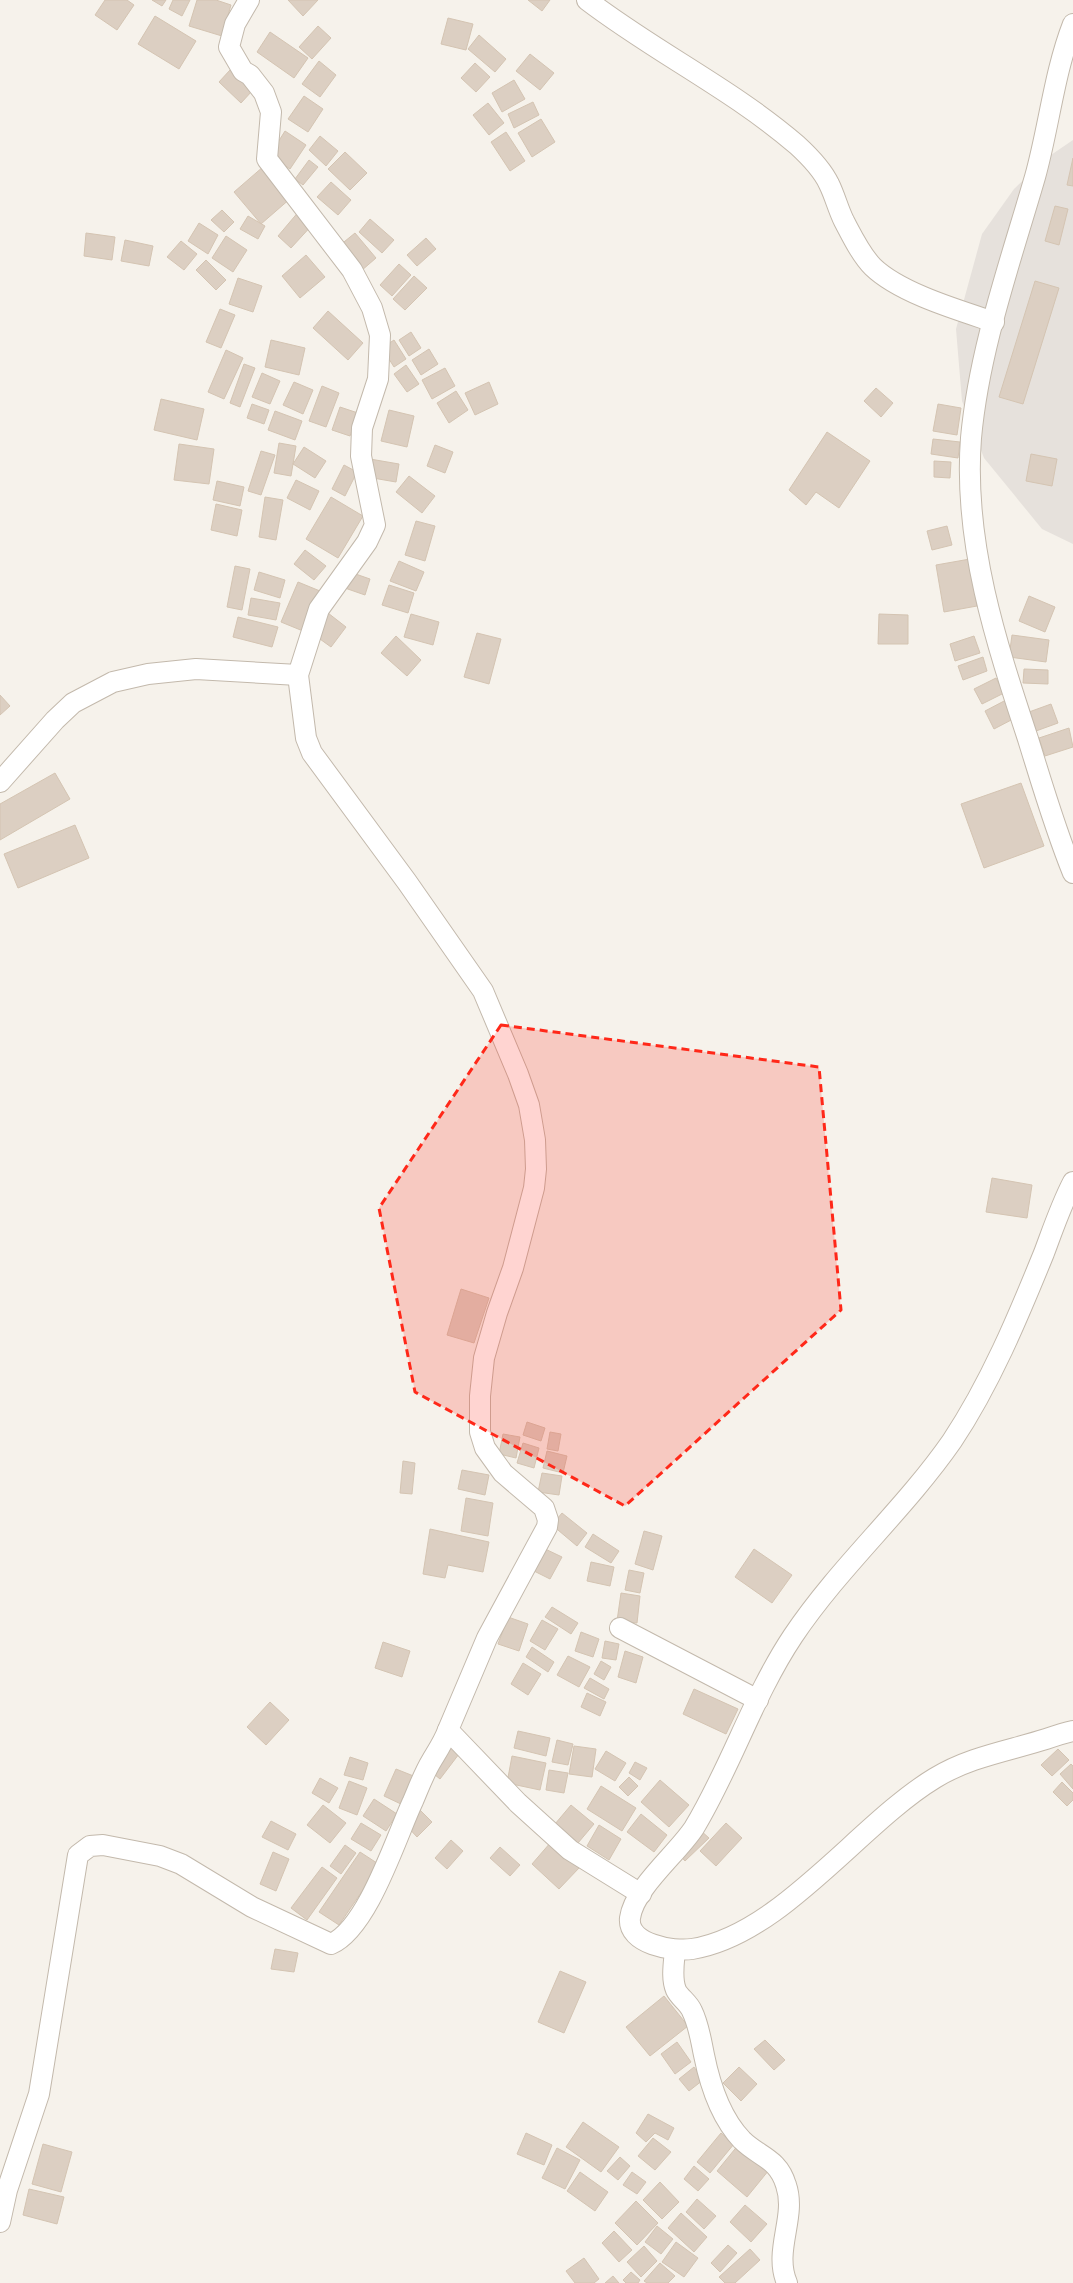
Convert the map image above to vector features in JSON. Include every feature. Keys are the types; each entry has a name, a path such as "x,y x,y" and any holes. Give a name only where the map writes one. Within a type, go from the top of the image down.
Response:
{"street":[{"path":"0,2222 7,2190 39,2094 78,1855 90,1846 103,1845 160,1856 182,1864 252,1907 331,1944 339,1940 365,1910 382,1876 403,1822 431,1760 448,1730 487,1638 547,1527 548,1520 544,1508 503,1473 485,1448 480,1432 480,1396 484,1358 497,1313 513,1268 534,1188 536,1169 535,1140 529,1105 518,1074 483,991 407,882 312,754 306,738 298,676 318,609 367,542 375,525 361,456 362,428 378,379 380,335 372,308 352,270 267,159 271,112 264,93 250,75 243,71 229,47 235,24 249,0"},
{"path":"587,0 644,40 751,109 798,146 820,170 829,184 844,221 859,247 873,267 883,275 941,304 994,322"},
{"path":"1073,24 1056,83 1036,174 994,322 980,379 972,436 969,483 974,537 987,602 1007,674 1053,820 1073,873"},
{"path":"0,782 73,703 113,682 148,674 196,669 298,676"},
{"path":"1073,1182 1008,1336 966,1417 951,1441 912,1492 809,1614 792,1638 758,1700 696,1825 684,1843 658,1871 641,1894 630,1916 630,1924 634,1931 647,1942 659,1947 675,1950 693,1949 719,1942 764,1917 783,1904 890,1812 936,1777 985,1756 1073,1731"},
{"path":"620,1628 758,1700"},
{"path":"448,1730 518,1803 570,1850 641,1894"},
{"path":"675,1950 673,1971 676,1991 692,2011 712,2086 719,2105 742,2141 773,2163 781,2171 786,2185 790,2198 782,2249 782,2271 787,2283"}],"highlighted area":[{"path":"501,1025 819,1067 841,1310 625,1506 415,1392 379,1208"}],"shaded area":[{"path":"1073,140 1073,544 1042,529 984,458 962,401 956,329 982,234 1014,189 1048,157"}],"building":[{"path":"105,0 127,0 134,5 117,30 95,15"},
{"path":"152,0 166,0 162,6"},
{"path":"173,0 190,0 182,16 169,9"},
{"path":"197,0 216,0 231,5 222,36 189,26"},
{"path":"288,0 318,0 303,16"},
{"path":"528,0 550,0 542,11"},
{"path":"155,16 196,41 179,69 138,44"},
{"path":"448,18 473,24 466,50 441,44"},
{"path":"318,26 331,38 312,59 299,47"},
{"path":"270,32 308,58 294,78 257,52"},
{"path":"479,35 506,59 495,72 468,49"},
{"path":"530,54 554,73 540,90 516,71"},
{"path":"319,61 336,75 320,97 302,84"},
{"path":"475,63 490,77 476,92 461,78"},
{"path":"230,70 252,91 241,103 219,82"},
{"path":"514,80 525,99 502,112 492,93"},
{"path":"304,96 323,109 308,132 288,119"},
{"path":"533,102 539,115 514,128 508,114"},
{"path":"488,103 504,123 489,135 473,115"},
{"path":"541,119 555,142 532,157 518,133"},
{"path":"285,131 306,145 290,169 270,155"},
{"path":"506,132 525,161 510,171 491,142"},
{"path":"320,136 338,151 326,166 309,150"},
{"path":"345,152 367,173 350,190 328,169"},
{"path":"1073,158 1073,186 1067,185"},
{"path":"309,160 318,167 303,185 295,179"},
{"path":"264,166 291,198 261,224 234,192"},
{"path":"331,182 351,200 338,215 317,197"},
{"path":"1055,206 1068,209 1059,245 1045,241"},
{"path":"222,210 234,222 224,232 211,220"},
{"path":"300,210 314,223 291,248 278,236"},
{"path":"248,216 265,226 258,239 240,229"},
{"path":"370,219 394,240 382,253 359,232"},
{"path":"199,223 218,235 208,254 188,241"},
{"path":"86,233 115,237 112,260 84,256"},
{"path":"355,233 376,258 361,271 339,246"},
{"path":"226,236 247,250 233,272 212,258"},
{"path":"426,238 436,249 417,266 407,255"},
{"path":"125,240 153,246 149,266 121,261"},
{"path":"181,241 197,254 184,270 167,257"},
{"path":"306,255 325,277 300,298 282,276"},
{"path":"206,260 226,280 216,290 196,270"},
{"path":"399,264 411,275 392,296 380,285"},
{"path":"414,276 427,288 405,310 393,299"},
{"path":"238,278 262,286 253,312 229,304"},
{"path":"1035,281 1059,288 1023,404 999,397"},
{"path":"220,309 235,315 221,348 206,342"},
{"path":"328,311 363,343 348,360 313,328"},
{"path":"411,332 421,348 409,356 399,340"},
{"path":"271,340 305,348 299,375 265,367"},
{"path":"394,340 406,359 394,367 382,348"},
{"path":"429,349 438,364 421,375 412,360"},
{"path":"226,350 243,358 224,399 208,392"},
{"path":"244,364 255,368 240,407 230,403"},
{"path":"406,365 419,384 407,392 394,374"},
{"path":"445,368 455,386 432,399 422,380"},
{"path":"262,373 280,381 270,404 252,397"},
{"path":"294,382 313,390 303,414 283,405"},
{"path":"489,382 498,404 475,415 465,393"},
{"path":"322,386 339,393 326,427 309,421"},
{"path":"876,388 893,403 881,417 864,401"},
{"path":"456,391 468,410 449,423 437,403"},
{"path":"161,399 204,409 197,440 154,430"},
{"path":"252,404 269,410 264,424 247,418"},
{"path":"938,404 961,408 957,435 933,431"},
{"path":"340,407 358,413 350,436 332,430"},
{"path":"389,410 414,416 407,447 381,441"},
{"path":"275,411 302,421 295,440 268,430"},
{"path":"827,432 870,461 839,508 816,492 806,505 789,490"},
{"path":"933,439 960,442 958,458 931,454"},
{"path":"279,443 296,446 291,476 274,473"},
{"path":"179,444 214,449 209,484 174,480"},
{"path":"435,445 453,452 445,473 427,466"},
{"path":"304,447 326,461 315,478 293,464"},
{"path":"261,451 275,455 261,495 248,491"},
{"path":"1031,454 1057,459 1052,486 1026,481"},
{"path":"370,459 399,464 396,482 367,477"},
{"path":"934,461 951,462 950,478 934,477"},
{"path":"344,465 357,472 345,496 332,489"},
{"path":"409,476 435,496 422,513 396,492"},
{"path":"296,480 319,491 310,510 287,498"},
{"path":"217,481 244,487 240,506 213,500"},
{"path":"265,497 283,500 276,540 259,537"},
{"path":"331,497 363,516 338,558 306,539"},
{"path":"216,504 242,510 237,536 211,530"},
{"path":"416,521 435,526 425,561 405,555"},
{"path":"947,526 952,545 932,550 927,531"},
{"path":"305,550 326,566 314,580 294,564"},
{"path":"970,559 977,606 944,612 936,565"},
{"path":"399,561 424,572 416,591 390,581"},
{"path":"235,566 250,569 242,610 227,607"},
{"path":"347,571 370,579 365,595 342,587"},
{"path":"259,572 285,580 280,598 254,590"},
{"path":"298,582 320,591 303,631 281,622"},
{"path":"389,585 414,593 408,613 382,605"},
{"path":"1029,596 1055,607 1045,632 1019,621"},
{"path":"251,598 280,603 276,620 248,615"},
{"path":"328,613 346,627 331,647 313,634"},
{"path":"411,614 439,622 433,645 404,637"},
{"path":"879,614 908,615 908,644 878,644"},
{"path":"238,617 278,627 272,647 233,637"},
{"path":"477,633 501,639 489,684 464,677"},
{"path":"1012,635 1049,640 1046,662 1009,657"},
{"path":"396,636 421,660 407,676 381,653"},
{"path":"974,636 980,653 955,661 950,644"},
{"path":"983,657 987,671 963,680 958,666"},
{"path":"1024,669 1048,670 1048,684 1023,683"},
{"path":"996,678 1004,693 982,704 974,689"},
{"path":"0,695 10,706 0,715"},
{"path":"1006,700 1015,718 994,729 985,711"},
{"path":"1051,704 1058,723 1036,731 1029,712"},
{"path":"1069,728 1073,747 1045,756 1039,738"},
{"path":"55,773 70,799 0,840 0,804"},
{"path":"1021,783 1044,846 984,868 961,804"},
{"path":"75,825 89,858 18,888 4,854"},
{"path":"992,1178 1032,1185 1027,1218 986,1212"},
{"path":"461,1289 489,1298 474,1343 447,1335"},
{"path":"527,1422 545,1428 541,1441 523,1435"},
{"path":"550,1432 561,1434 558,1451 547,1449"},
{"path":"503,1434 520,1437 516,1458 499,1454"},
{"path":"523,1443 539,1448 534,1468 517,1463"},
{"path":"547,1451 567,1456 563,1473 543,1468"},
{"path":"403,1461 415,1463 412,1494 400,1493"},
{"path":"462,1470 489,1475 485,1495 458,1489"},
{"path":"542,1473 562,1476 559,1495 538,1492"},
{"path":"466,1498 493,1503 488,1536 461,1531"},
{"path":"562,1513 587,1533 577,1546 552,1525"},
{"path":"430,1529 489,1542 483,1572 448,1565 445,1578 423,1574"},
{"path":"644,1531 662,1536 653,1570 635,1564"},
{"path":"593,1534 619,1551 611,1563 585,1547"},
{"path":"541,1547 562,1557 550,1579 530,1569"},
{"path":"754,1549 792,1575 772,1603 735,1577"},
{"path":"591,1562 614,1567 610,1586 587,1581"},
{"path":"629,1570 644,1573 640,1593 625,1590"},
{"path":"621,1593 640,1596 637,1623 617,1621"},
{"path":"552,1607 578,1623 571,1634 545,1617"},
{"path":"508,1617 528,1624 519,1651 498,1644"},
{"path":"542,1620 558,1629 545,1650 530,1641"},
{"path":"581,1632 599,1639 593,1657 575,1651"},
{"path":"605,1641 619,1644 616,1660 602,1658"},
{"path":"383,1642 410,1651 402,1677 375,1668"},
{"path":"532,1647 554,1662 548,1672 526,1657"},
{"path":"625,1651 643,1657 636,1683 618,1677"},
{"path":"568,1656 590,1667 579,1687 557,1675"},
{"path":"601,1661 611,1667 604,1680 594,1674"},
{"path":"523,1663 541,1674 528,1695 511,1684"},
{"path":"590,1678 609,1689 604,1699 584,1688"},
{"path":"694,1689 738,1709 726,1734 683,1714"},
{"path":"587,1693 606,1702 600,1716 581,1707"},
{"path":"270,1702 289,1720 266,1745 247,1727"},
{"path":"518,1731 550,1738 546,1756 514,1748"},
{"path":"557,1740 573,1744 568,1765 552,1762"},
{"path":"450,1741 462,1750 440,1779 429,1770"},
{"path":"574,1746 596,1749 592,1777 569,1774"},
{"path":"1058,1749 1069,1760 1052,1776 1041,1765"},
{"path":"606,1751 626,1763 615,1781 595,1769"},
{"path":"512,1756 546,1763 540,1790 507,1783"},
{"path":"350,1757 368,1763 363,1780 344,1775"},
{"path":"635,1762 647,1768 640,1780 629,1773"},
{"path":"1071,1764 1073,1766 1073,1789 1060,1774"},
{"path":"396,1769 416,1777 403,1805 384,1796"},
{"path":"549,1770 568,1773 564,1793 546,1790"},
{"path":"629,1777 638,1786 628,1796 619,1787"},
{"path":"320,1778 338,1788 329,1803 312,1793"},
{"path":"660,1780 689,1805 669,1827 641,1802"},
{"path":"349,1781 367,1788 357,1815 339,1808"},
{"path":"1062,1782 1073,1793 1073,1800 1067,1806 1053,1792"},
{"path":"601,1786 636,1808 622,1831 587,1809"},
{"path":"374,1799 397,1814 386,1831 363,1816"},
{"path":"323,1805 346,1823 330,1843 307,1825"},
{"path":"571,1805 594,1824 578,1843 555,1824"},
{"path":"420,1810 432,1822 417,1837 406,1825"},
{"path":"641,1814 667,1835 654,1852 627,1832"},
{"path":"271,1821 296,1834 288,1850 262,1837"},
{"path":"361,1823 381,1835 371,1851 351,1839"},
{"path":"726,1823 742,1838 716,1866 700,1851"},
{"path":"599,1825 621,1839 609,1860 587,1846"},
{"path":"700,1830 709,1838 685,1861 677,1852"},
{"path":"451,1840 463,1851 447,1869 435,1858"},
{"path":"551,1842 579,1868 559,1889 532,1864"},
{"path":"345,1845 356,1853 341,1874 330,1866"},
{"path":"500,1847 520,1865 510,1876 490,1858"},
{"path":"273,1852 289,1859 276,1891 260,1884"},
{"path":"360,1852 380,1865 339,1925 319,1912"},
{"path":"322,1867 337,1878 307,1920 291,1908"},
{"path":"275,1949 298,1953 294,1972 271,1969"},
{"path":"560,1971 586,1982 564,2033 538,2022"},
{"path":"664,1996 688,2026 650,2056 626,2027"},
{"path":"765,2040 785,2060 774,2070 754,2049"},
{"path":"677,2042 691,2062 675,2074 661,2054"},
{"path":"694,2067 703,2080 689,2091 679,2079"},
{"path":"739,2067 757,2084 741,2101 723,2083"},
{"path":"648,2114 674,2128 668,2140 655,2133 646,2142 636,2133"},
{"path":"583,2122 619,2147 601,2172 566,2147"},
{"path":"526,2133 552,2145 544,2165 517,2154"},
{"path":"721,2133 734,2144 710,2173 697,2162"},
{"path":"653,2138 671,2152 655,2170 638,2156"},
{"path":"43,2144 72,2152 61,2192 32,2184"},
{"path":"739,2144 769,2170 747,2197 717,2171"},
{"path":"557,2148 580,2160 565,2189 542,2178"},
{"path":"620,2157 630,2166 618,2180 607,2171"},
{"path":"694,2166 709,2179 698,2191 684,2179"},
{"path":"580,2172 608,2192 595,2211 567,2191"},
{"path":"632,2172 646,2182 637,2194 623,2185"},
{"path":"660,2182 679,2202 662,2219 643,2200"},
{"path":"29,2189 64,2197 57,2224 23,2215"},
{"path":"697,2199 716,2216 704,2229 686,2212"},
{"path":"636,2201 658,2223 637,2245 615,2223"},
{"path":"745,2205 767,2224 751,2242 730,2222"},
{"path":"681,2213 707,2237 694,2252 668,2228"},
{"path":"657,2226 673,2239 661,2254 645,2242"},
{"path":"614,2231 632,2250 619,2262 602,2243"},
{"path":"676,2242 698,2258 684,2277 662,2262"},
{"path":"728,2245 737,2253 720,2272 711,2263"},
{"path":"644,2246 657,2261 641,2277 627,2262"},
{"path":"750,2249 760,2260 735,2283 725,2283 719,2277"},
{"path":"584,2258 599,2279 594,2283 575,2283 566,2271"},
{"path":"660,2263 675,2276 668,2283 647,2283 644,2281"},
{"path":"631,2272 640,2280 638,2283 626,2283 623,2280"},
{"path":"613,2276 619,2283 605,2283"}]}
